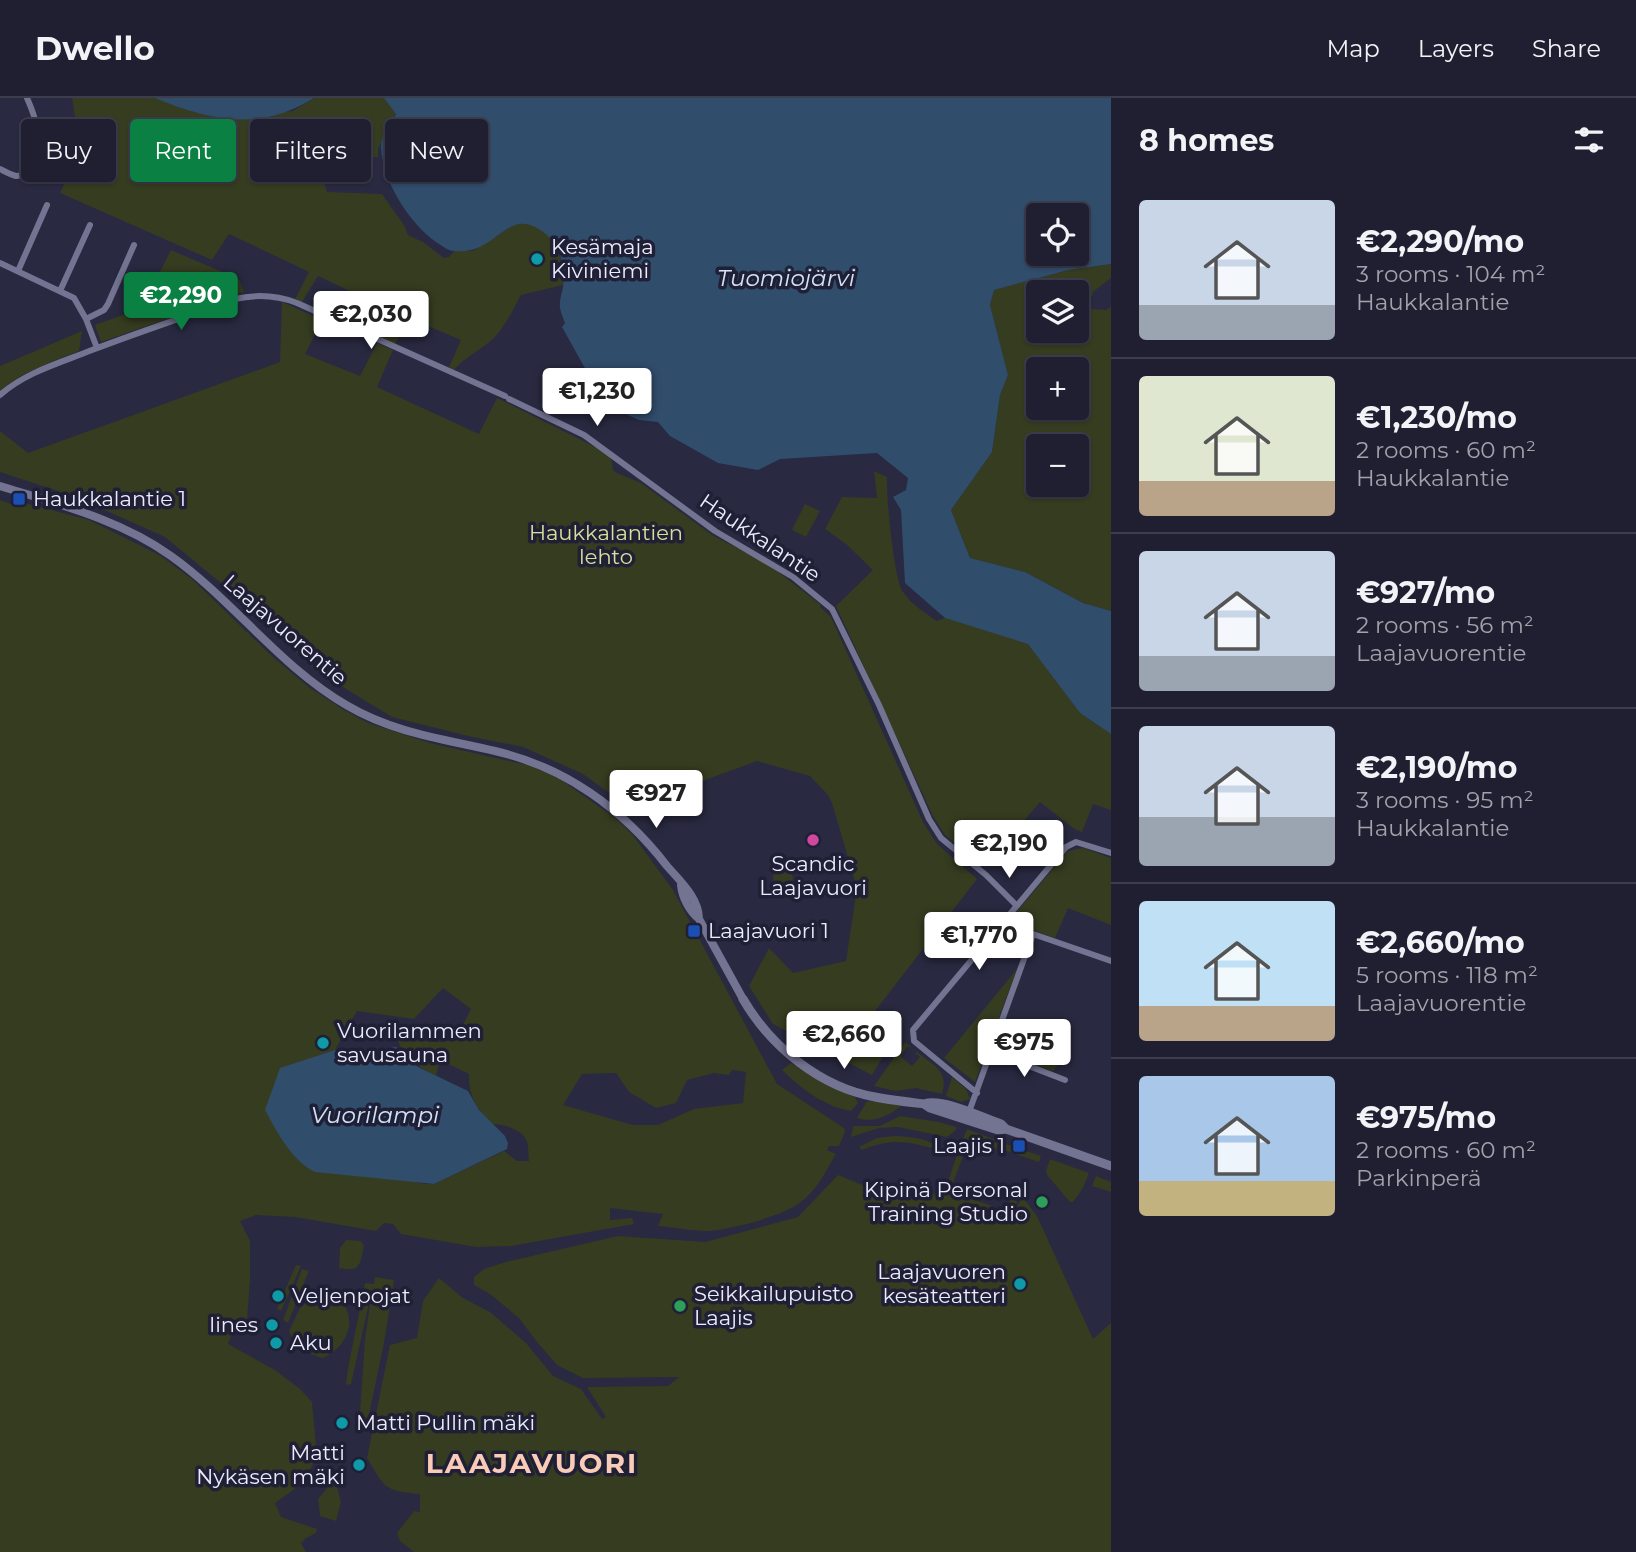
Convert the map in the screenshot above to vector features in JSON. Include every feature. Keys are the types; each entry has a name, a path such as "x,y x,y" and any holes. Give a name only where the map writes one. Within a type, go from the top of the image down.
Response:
{"main road":[{"name":"Laajavuorentie","path":"743,999 757,1024 788,1054 815,1073 841,1086 873,1097 924,1104 999,1130 1006,1129"},
{"name":"Laajavuorentie","path":"924,1104 932,1101 969,1112 1001,1124 1006,1129 1111,1166"}],"street":[{"path":"0,169 15,176 22,174 27,167 37,127 27,98"},
{"path":"18,271 47,205"},
{"path":"60,291 90,225"},
{"path":"86,319 104,310 134,245"},
{"path":"0,263 74,298 86,319 97,348"},
{"name":"Haukkalantie","path":"0,395 13,383 37,371 97,348 235,299 268,295 297,303 584,435 715,531 793,577 832,609 929,819 942,838 986,875 1017,906"},
{"name":"Laajavuorentie","path":"0,485 90,515 155,545 199,578 317,686 361,714 410,733 496,751 564,775 593,794 636,830 681,885 682,893 693,914 699,919 743,999"},
{"path":"977,1093 914,1041 912,1034 1071,844 1083,843 1111,853"},
{"path":"969,1112 1033,934 1111,961"},
{"path":"992,1052 1065,1080"}],"green space":[{"path":"72,98 155,98 220,119 293,111 314,98 384,98 396,113 393,119 385,119 385,135 378,149 378,157 371,157 371,119 250,119 250,182 324,182 327,192 382,194 408,235 423,242 444,258 454,251 473,251 513,225 522,222 532,224 552,238 563,264 563,285 521,295 506,323 494,338 454,370 449,367 461,340 409,318 395,344 380,337 392,311 318,276 302,302 295,299 309,272 229,234 212,260 60,193 65,182 116,182 116,119 75,119"},
{"path":"171,250 234,277 240,281 244,292 101,342 95,325 142,308"},
{"path":"1111,264 1111,278 1094,291 1089,301 1089,280 1031,280 1068,270"},
{"path":"1026,281 1026,343 1089,343 1089,301 1091,309 1106,310 1111,307 1111,611 1083,603 1025,572 970,558 951,510 992,452 1000,395 1008,375 990,305 994,290"},
{"name":"Haukkalantien lehto","path":"282,302 322,320 305,354 360,376 377,343 393,350 377,387 479,434 497,398 599,449 611,458 613,470 617,473 641,483 712,535 768,564 821,605 831,617 923,822 937,844 977,879 862,1028 886,1051 872,1075 773,1024 749,986 769,948 793,973 846,961 857,888 832,803 810,776 757,761 697,783 686,770 637,813 583,774 523,747 392,717 315,670 239,598 165,537 73,496 0,472 0,431 28,453 280,362"},
{"path":"82,331 79,351 28,372 0,391 0,366"},
{"path":"874,471 887,477 894,555 900,584 906,596 937,621 945,618 1028,643 1080,713 1111,734 1111,810 1093,804 1082,832 1040,802 985,867 945,835 933,816 836,606 873,570 846,544 825,529 842,497 877,498"},
{"path":"0,500 19,507 21,502 89,520 161,556 192,579 274,658 310,688 368,723 430,743 531,766 558,778 614,817 632,834 673,890 777,1084 844,1128 845,1132 839,1146 829,1146 827,1150 836,1154 816,1186 801,1202 769,1217 717,1230 658,1226 663,1214 610,1208 610,1220 632,1218 634,1224 511,1246 476,1247 401,1234 393,1224 384,1223 376,1231 295,1217 256,1215 240,1221 250,1241 247,1320 231,1336 228,1344 275,1370 312,1402 317,1458 299,1486 275,1503 281,1517 317,1529 316,1533 301,1543 306,1552 0,1552","holes":["443,988 471,1009 464,1023 449,1041 398,1039 400,1046 412,1062 436,1076 439,1064 451,1065 469,1074 470,1089 478,1107 491,1124 507,1126 525,1137 529,1161 517,1161 504,1151 434,1184 425,1184 299,1158 280,1069 335,1050 357,1011 414,1019","732,1070 746,1072 743,1103 694,1109 658,1125 633,1125 563,1105 582,1074 616,1073 629,1092 656,1108 676,1103 687,1080 714,1073 729,1075"]},
{"path":"805,504 820,511 806,537 792,530"},
{"path":"1083,848 1111,858 1111,925 1068,908 1055,938 1035,931 1013,916 1068,851"},
{"path":"783,867 790,870 793,877 790,884 783,887 776,884 773,877 776,870"},
{"path":"1017,969 975,1082 944,1058"},
{"path":"1023,1040 1059,1052 1063,1060 1053,1071 1010,1056"},
{"path":"905,1042 911,1047 907,1047 900,1056 912,1066 920,1057 915,1053 917,1052 939,1069 944,1086 942,1094 916,1088 895,1091 874,1086"},
{"path":"791,1063 824,1084 855,1097 858,1103 851,1111 814,1096 782,1070"},
{"path":"952,1077 966,1089 970,1099 961,1102 946,1096"},
{"path":"867,1101 903,1105 875,1119 857,1118"},
{"path":"900,1116 939,1122 956,1127 956,1130 947,1137 898,1127 879,1128 851,1137 853,1126 880,1126"},
{"path":"967,1129 999,1141 994,1154 962,1141"},
{"path":"877,1138 916,1138 937,1146 936,1149 899,1142 862,1150 859,1147"},
{"path":"1003,1143 1041,1156 1039,1162 1001,1149"},
{"path":"953,1147 965,1151 953,1183 948,1181 957,1155 951,1152"},
{"path":"1050,1159 1089,1173 1073,1202 1070,1202 1047,1175"},
{"path":"838,1175 897,1199 935,1194 944,1189 1006,1211 1011,1199 1017,1201 1013,1211 1015,1212 1022,1196 1037,1216 1093,1339 1111,1323 1111,1552 414,1552 400,1541 397,1533 414,1511 420,1512 420,1494 387,1486 367,1458 390,1345 417,1338 423,1301 439,1278 463,1298 490,1312 526,1343 553,1376 581,1389 602,1419 606,1417 587,1387 668,1386 679,1377 583,1378 557,1365 519,1318 490,1294 474,1285 474,1277 484,1269 506,1262 618,1236 705,1242 798,1217"},
{"path":"1096,1176 1111,1182 1111,1192 1092,1186"},
{"path":"346,1240 361,1241 364,1246 356,1268 339,1268 340,1248"},
{"path":"296,1265 301,1266 281,1311 277,1309"},
{"path":"302,1269 309,1271 288,1323 283,1320"},
{"path":"375,1277 394,1280 366,1429 359,1427 365,1339 373,1285 351,1384 346,1385 365,1283 374,1284"},
{"path":"318,1292 342,1302 349,1322 342,1342 322,1358 302,1349 294,1342 289,1331 300,1308"},
{"path":"335,1479 341,1502 336,1521 320,1516 318,1499"}],"water":[{"path":"155,98 314,98 274,116 254,119 215,117"},
{"name":"Tuomiojärvi","path":"384,98 1111,98 1111,264 1068,270 994,290 990,305 1008,375 1000,395 992,452 951,510 970,558 1025,572 1083,603 1111,611 1111,734 1080,713 1028,644 945,618 905,583 901,510 893,497 906,490 908,478 877,453 780,459 758,470 718,463 670,436 658,422 639,420 619,411 586,370 562,327 565,323 560,305 563,267 560,253 549,237 535,227 523,224 513,226 483,246 452,251 443,247 416,224 392,187 390,182 488,182 488,119 393,119 396,114"},
{"name":"Tuomiojärvi","path":"385,133 385,167 381,147"},
{"name":"Vuorilampi","path":"396,1047 418,1067 468,1091 479,1110 505,1136 507,1149 434,1184 315,1172 299,1161 265,1110 280,1068 335,1050 364,1052"}],"place":[{"name":"Kesämaja Kiviniemi","path":"537,259"},
{"name":"Haukkalantie 1","path":"19,499"},
{"name":"Scandic Laajavuori","path":"813,840"},
{"name":"Laajavuori 1","path":"694,931"},
{"name":"Vuorilammen savusauna","path":"323,1043"},
{"name":"Laajis 1","path":"1019,1146"},
{"name":"Kipinä Personal Training Studio","path":"1042,1202"},
{"name":"Laajavuoren kesäteatteri","path":"1020,1284"},
{"name":"Veljenpojat","path":"278,1296"},
{"name":"Seikkailupuisto Laajis","path":"680,1306"},
{"name":"Iines","path":"272,1325"},
{"name":"Aku","path":"276,1343"},
{"name":"Matti Pullin mäki","path":"342,1423"},
{"name":"Matti Nykäsen mäki","path":"359,1465"}],"district":[{"name":"LAAJAVUORI","path":"532,1463"}]}
